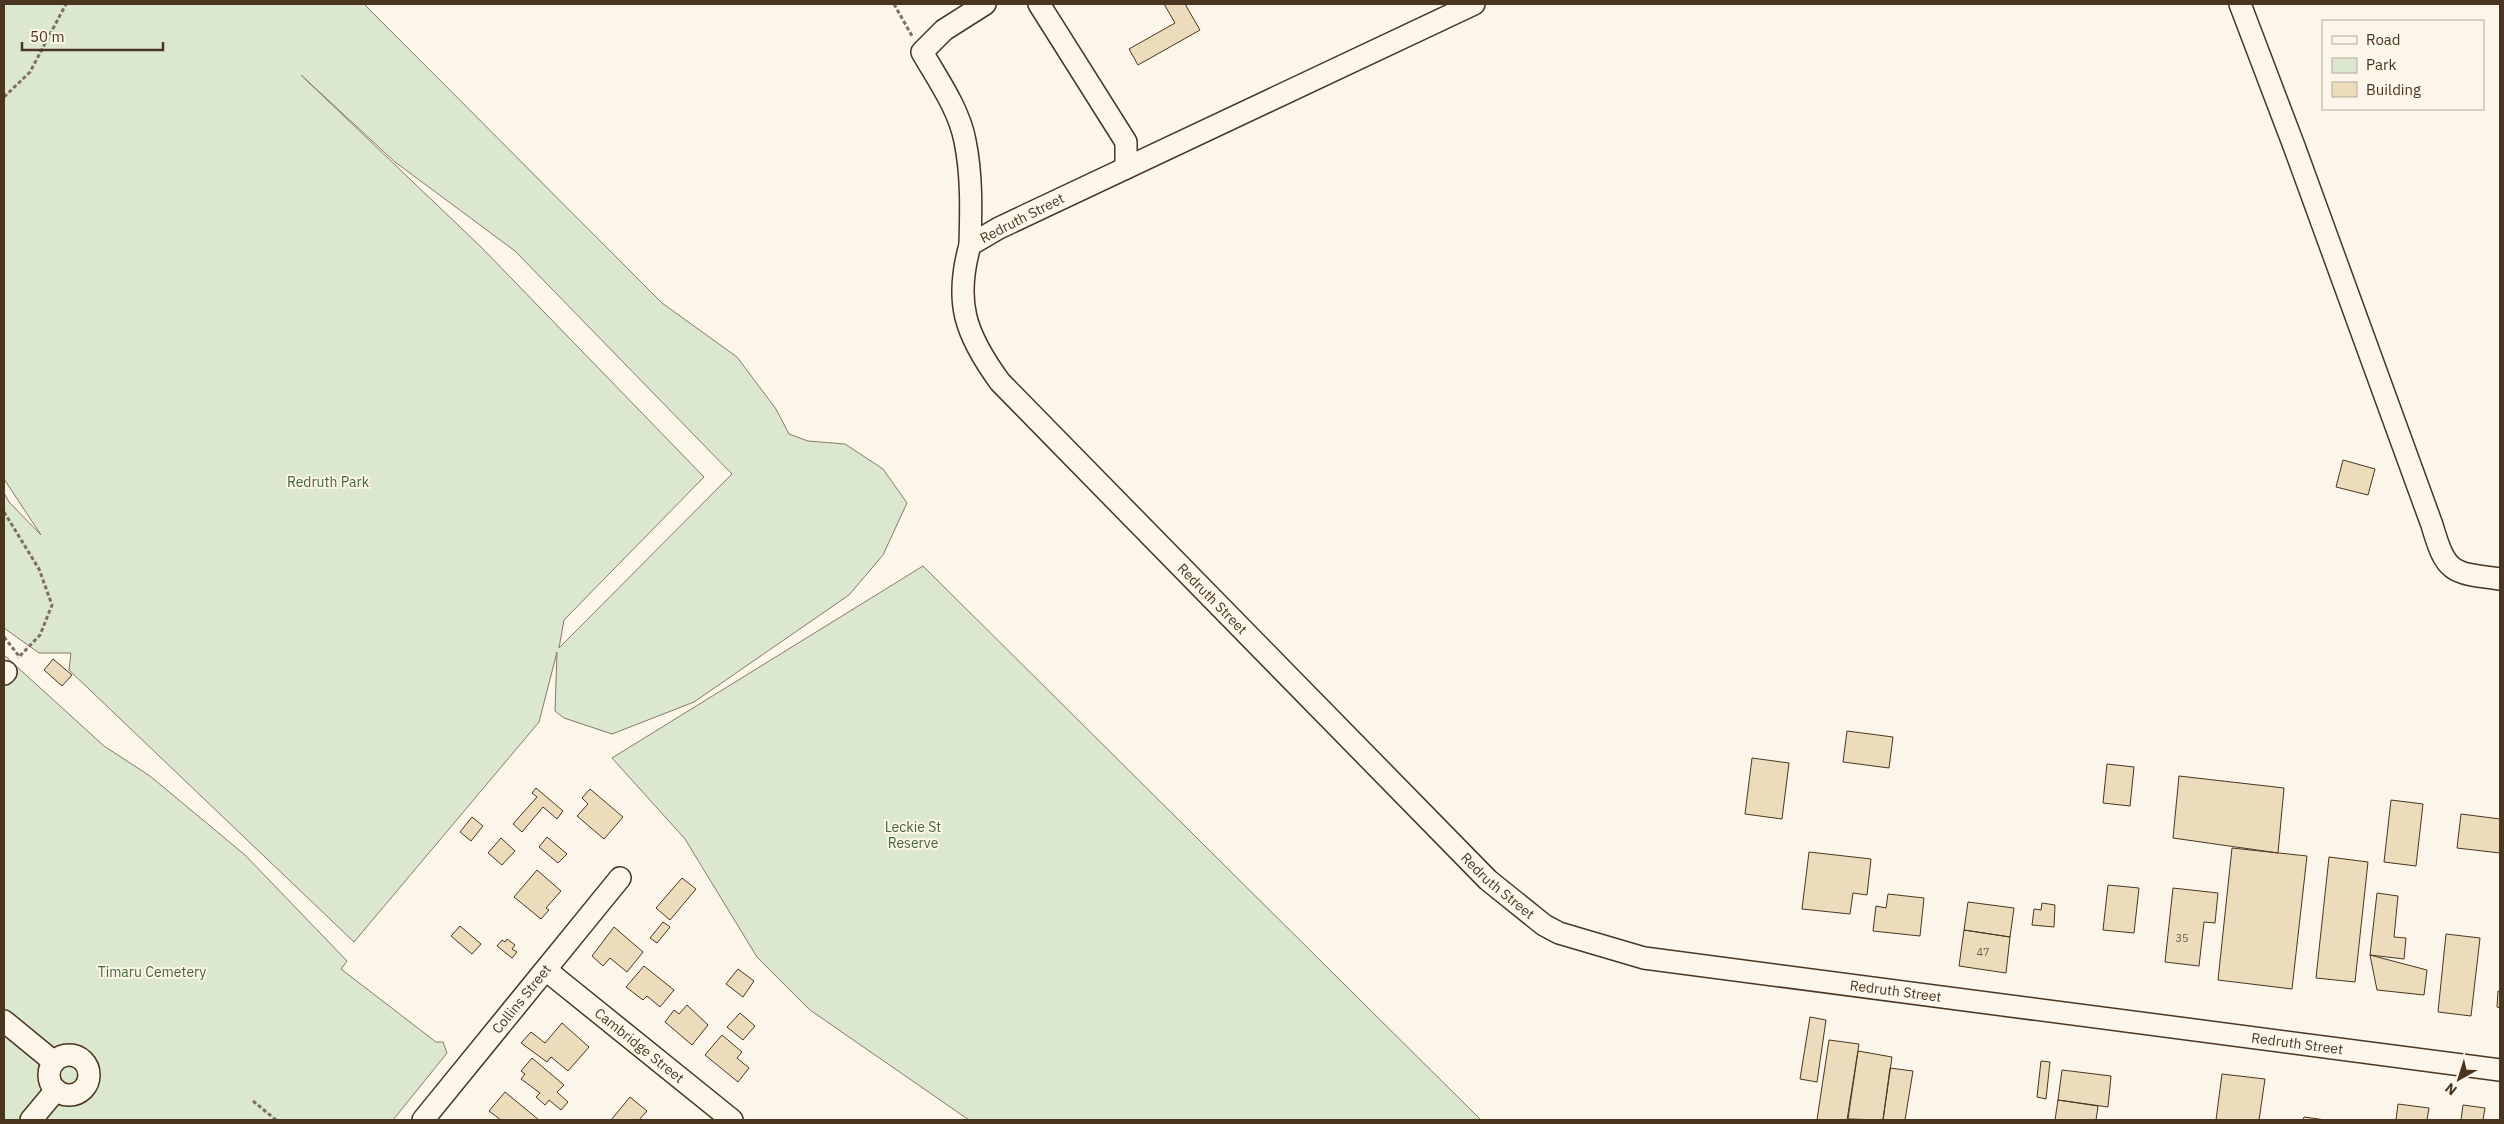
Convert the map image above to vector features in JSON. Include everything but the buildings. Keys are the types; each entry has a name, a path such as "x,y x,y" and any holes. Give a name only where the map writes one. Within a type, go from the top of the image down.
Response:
{"street":[{"path":"970,244 971,202 965,140 952,103 922,52 944,30 985,4"},
{"path":"1039,4 1126,142 1126,168"},
{"name":"Redruth Street","path":"1474,4 999,228 970,244 962,279 961,294 966,318 981,354 1000,382 1488,880 1544,926 1559,933 1644,958 2500,1070"},
{"path":"2240,4 2325,229 2429,516 2442,557 2454,568 2467,575 2500,579"},
{"name":"Collins Street","path":"423,1120 620,878"},
{"name":"Cambridge Street","path":"546,970 732,1120"},
{"path":"4,1021 54,1062"},
{"path":"73,1055 84,1062 89,1074 88,1081 80,1091 68,1094 56,1090 50,1079 51,1067 59,1057 73,1055"},
{"path":"31,1120 56,1090"}],"path":[{"path":"4,96 30,72 52,34 66,4"},
{"path":"894,4 922,52"},
{"path":"4,512 39,570 52,605 40,635 10,668"},
{"path":"4,638 10,668"},
{"path":"252,1101 276,1120"}],"green space":[{"name":"Redruth Park","path":"4,4 364,4 662,303 737,357 776,409 789,434 808,441 845,444 883,469 907,503 883,555 849,595 694,702 612,734 564,718 555,711 557,652 539,722 354,942 69,670 71,653 39,653 4,628 4,493 9,502 41,535 4,479","holes":["301,75 395,162 515,251 732,474 559,648 564,620 704,477 481,247"]},
{"name":"Leckie St Reserve","path":"923,566 1481,1120 969,1120 810,1010 757,957 685,839 612,758"},
{"name":"Timaru Cemetery","path":"4,655 104,746 150,776 245,855 347,961 341,969 436,1042 443,1042 447,1053 393,1120 4,1120"}]}
